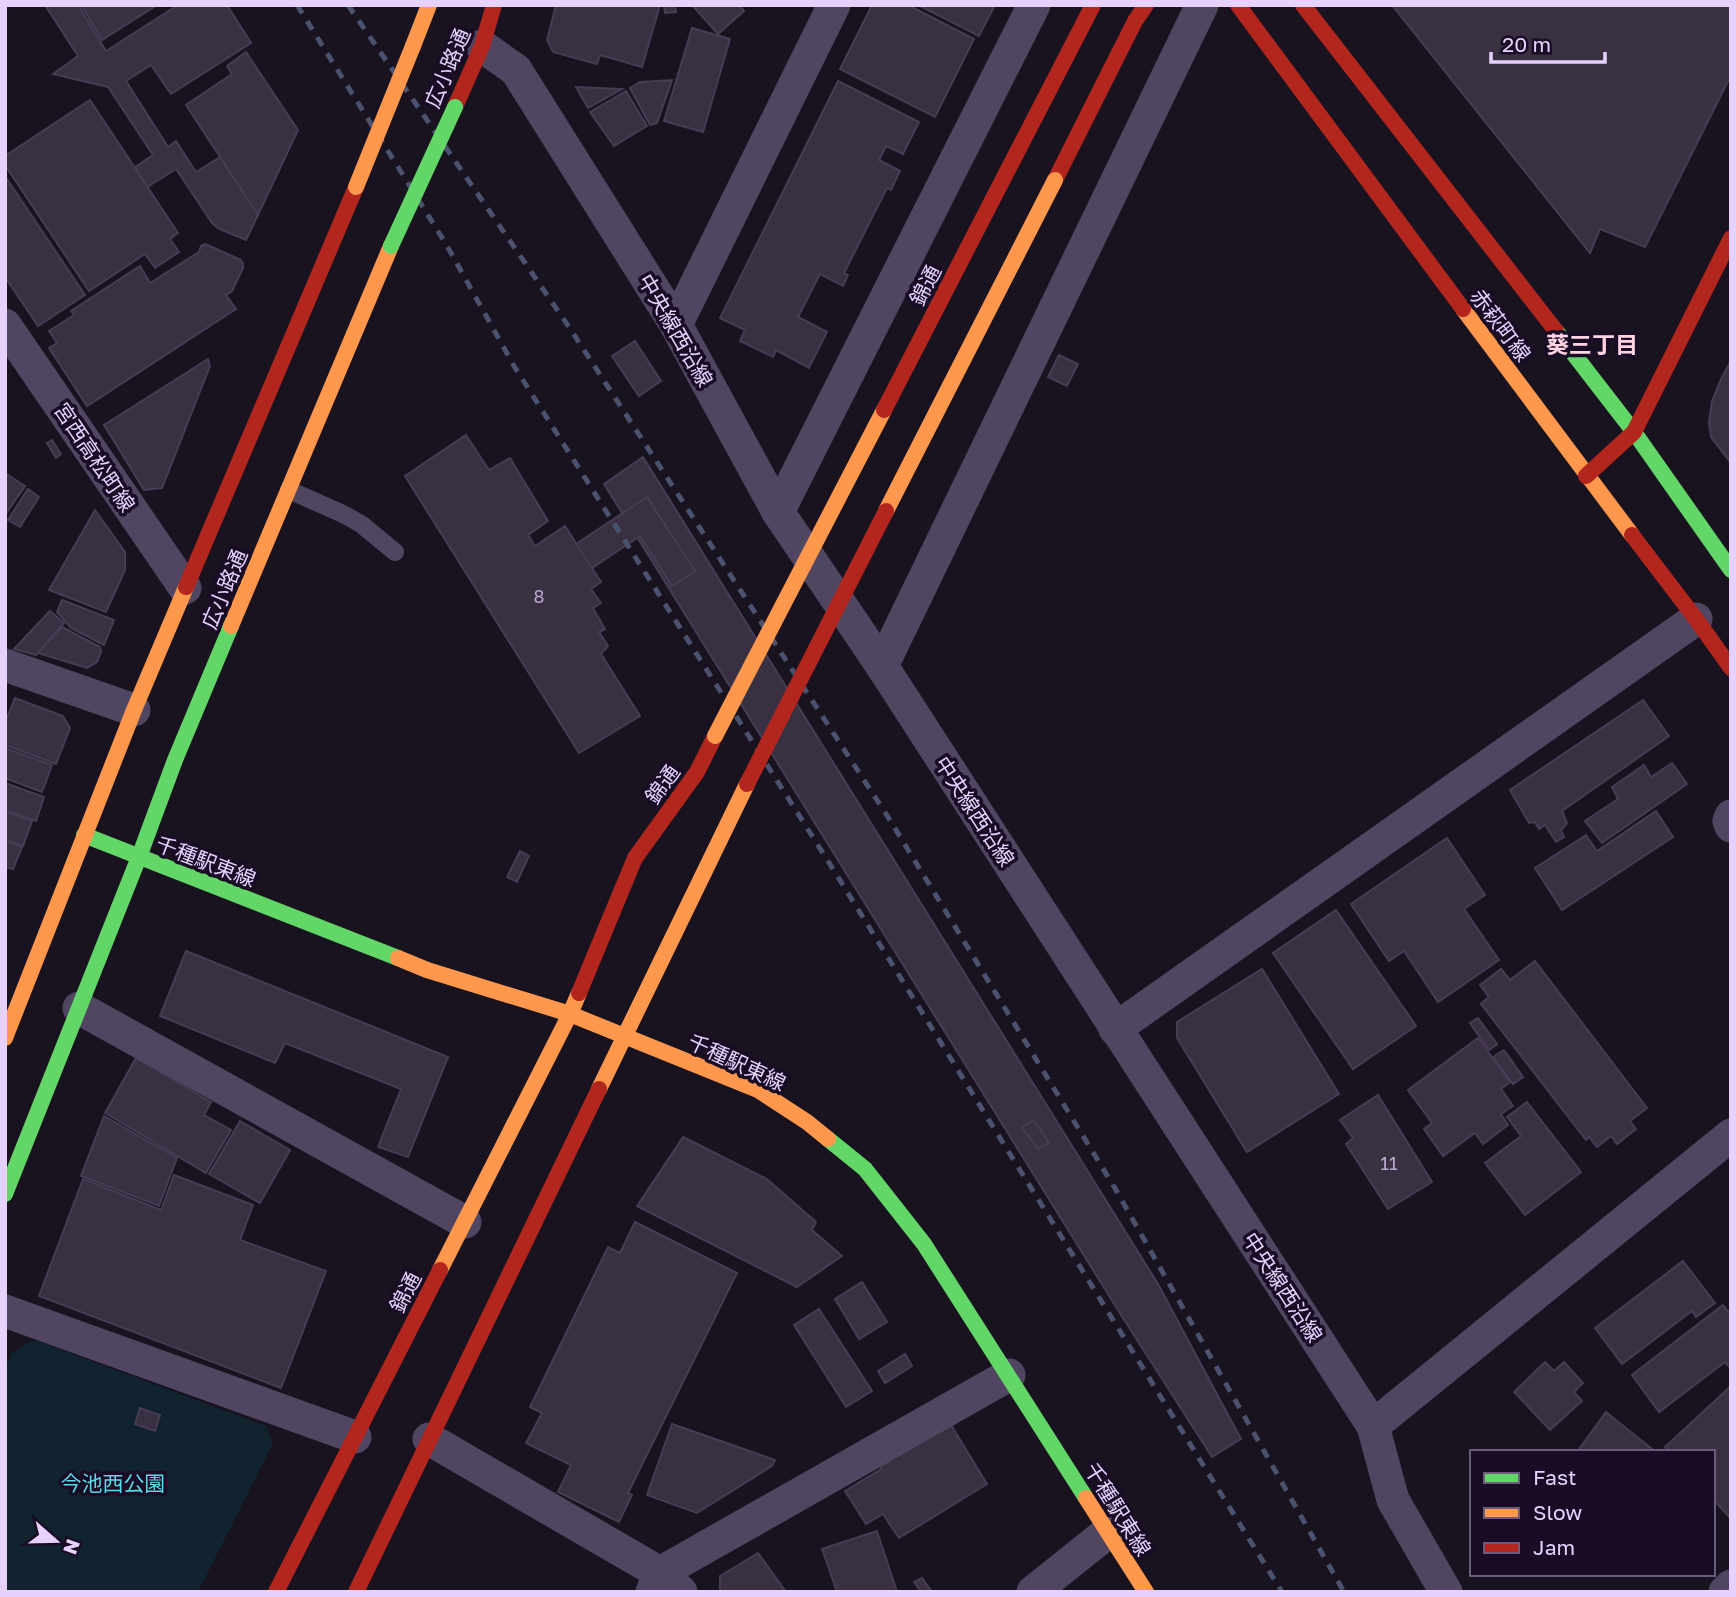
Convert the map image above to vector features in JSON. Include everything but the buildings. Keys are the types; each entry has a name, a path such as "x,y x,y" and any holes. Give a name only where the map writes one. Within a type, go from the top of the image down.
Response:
{"street":[{"name":"広小路通","path":"5,1038 134,710 356,187 429,5"},
{"name":"広小路通","path":"5,1194 175,760 391,246 482,46 494,5"},
{"path":"676,324 834,5"},
{"path":"779,513 1034,5"},
{"name":"錦通","path":"276,1592 570,1014 635,858 697,772 1093,5"},
{"path":"356,1592 747,784 1146,5"},
{"path":"882,666 1202,5"},
{"name":"赤萩町線","path":"1238,5 1731,668"},
{"name":"赤萩町線","path":"1303,5 1634,432 1731,570"},
{"name":"中央線西沿線","path":"482,46 516,70 676,324 779,513 882,666 1373,1426 1393,1500 1446,1592"},
{"path":"1586,476 1634,432 1731,238"},
{"name":"宮西高松町線","path":"5,325 186,588"},
{"path":"1115,1029 1696,620"},
{"path":"5,665 134,710"},
{"path":"1731,816 1731,826"},
{"name":"千種駅東線","path":"84,835 427,970 570,1014 626,1036 758,1090 807,1122 865,1169 924,1244 1146,1592"},
{"path":"79,1008 465,1222"},
{"path":"1373,1426 1731,1135"},
{"path":"5,1311 355,1437"},
{"path":"429,1438 665,1586 1009,1375"},
{"path":"1033,1592 1108,1532"},
{"path":"1725,1592 1731,1586"}],"lane":[{"path":"289,490 344,514 361,524 395,552"}],"green space":[{"name":"今池西公園","path":"35,1340 266,1426 273,1443 198,1592 5,1592 5,1372 12,1352"}],"railway":[{"path":"297,5 446,244 514,366 828,861 1282,1592"},
{"path":"348,5 569,327 888,817 1116,1190 1344,1592"}],"traffic: fast":[{"path":"391,246 455,107"},
{"path":"1556,331 1634,432 1731,570"},
{"path":"5,1194 175,760 231,626"},
{"path":"84,835 398,958"},
{"path":"828,1139 865,1169 924,1244 1086,1498"}],"traffic: slow":[{"path":"413,46 429,5"},
{"path":"356,187 413,46"},
{"path":"886,511 1055,180"},
{"path":"231,626 391,246"},
{"path":"1463,309 1632,535"},
{"path":"715,736 884,410"},
{"path":"5,1038 134,710 186,587"},
{"path":"599,1089 747,784"},
{"path":"398,958 427,970 570,1014 758,1090 828,1139"},
{"path":"440,1270 579,993"},
{"path":"1086,1498 1146,1592"}],"traffic: jam":[{"path":"455,107 482,46 494,5"},
{"path":"1014,158 1093,5"},
{"path":"1055,180 1135,21 1146,5"},
{"path":"1238,5 1463,309"},
{"path":"1303,5 1556,331"},
{"path":"884,410 1014,158"},
{"path":"186,587 356,187"},
{"path":"1586,476 1634,432 1731,238"},
{"path":"747,784 886,511"},
{"path":"1632,535 1731,668"},
{"path":"579,993 635,858 697,772 715,736"},
{"path":"356,1592 599,1089"},
{"path":"276,1592 440,1270"}],"district":[{"name":"葵三丁目","path":"1592,344"}]}
